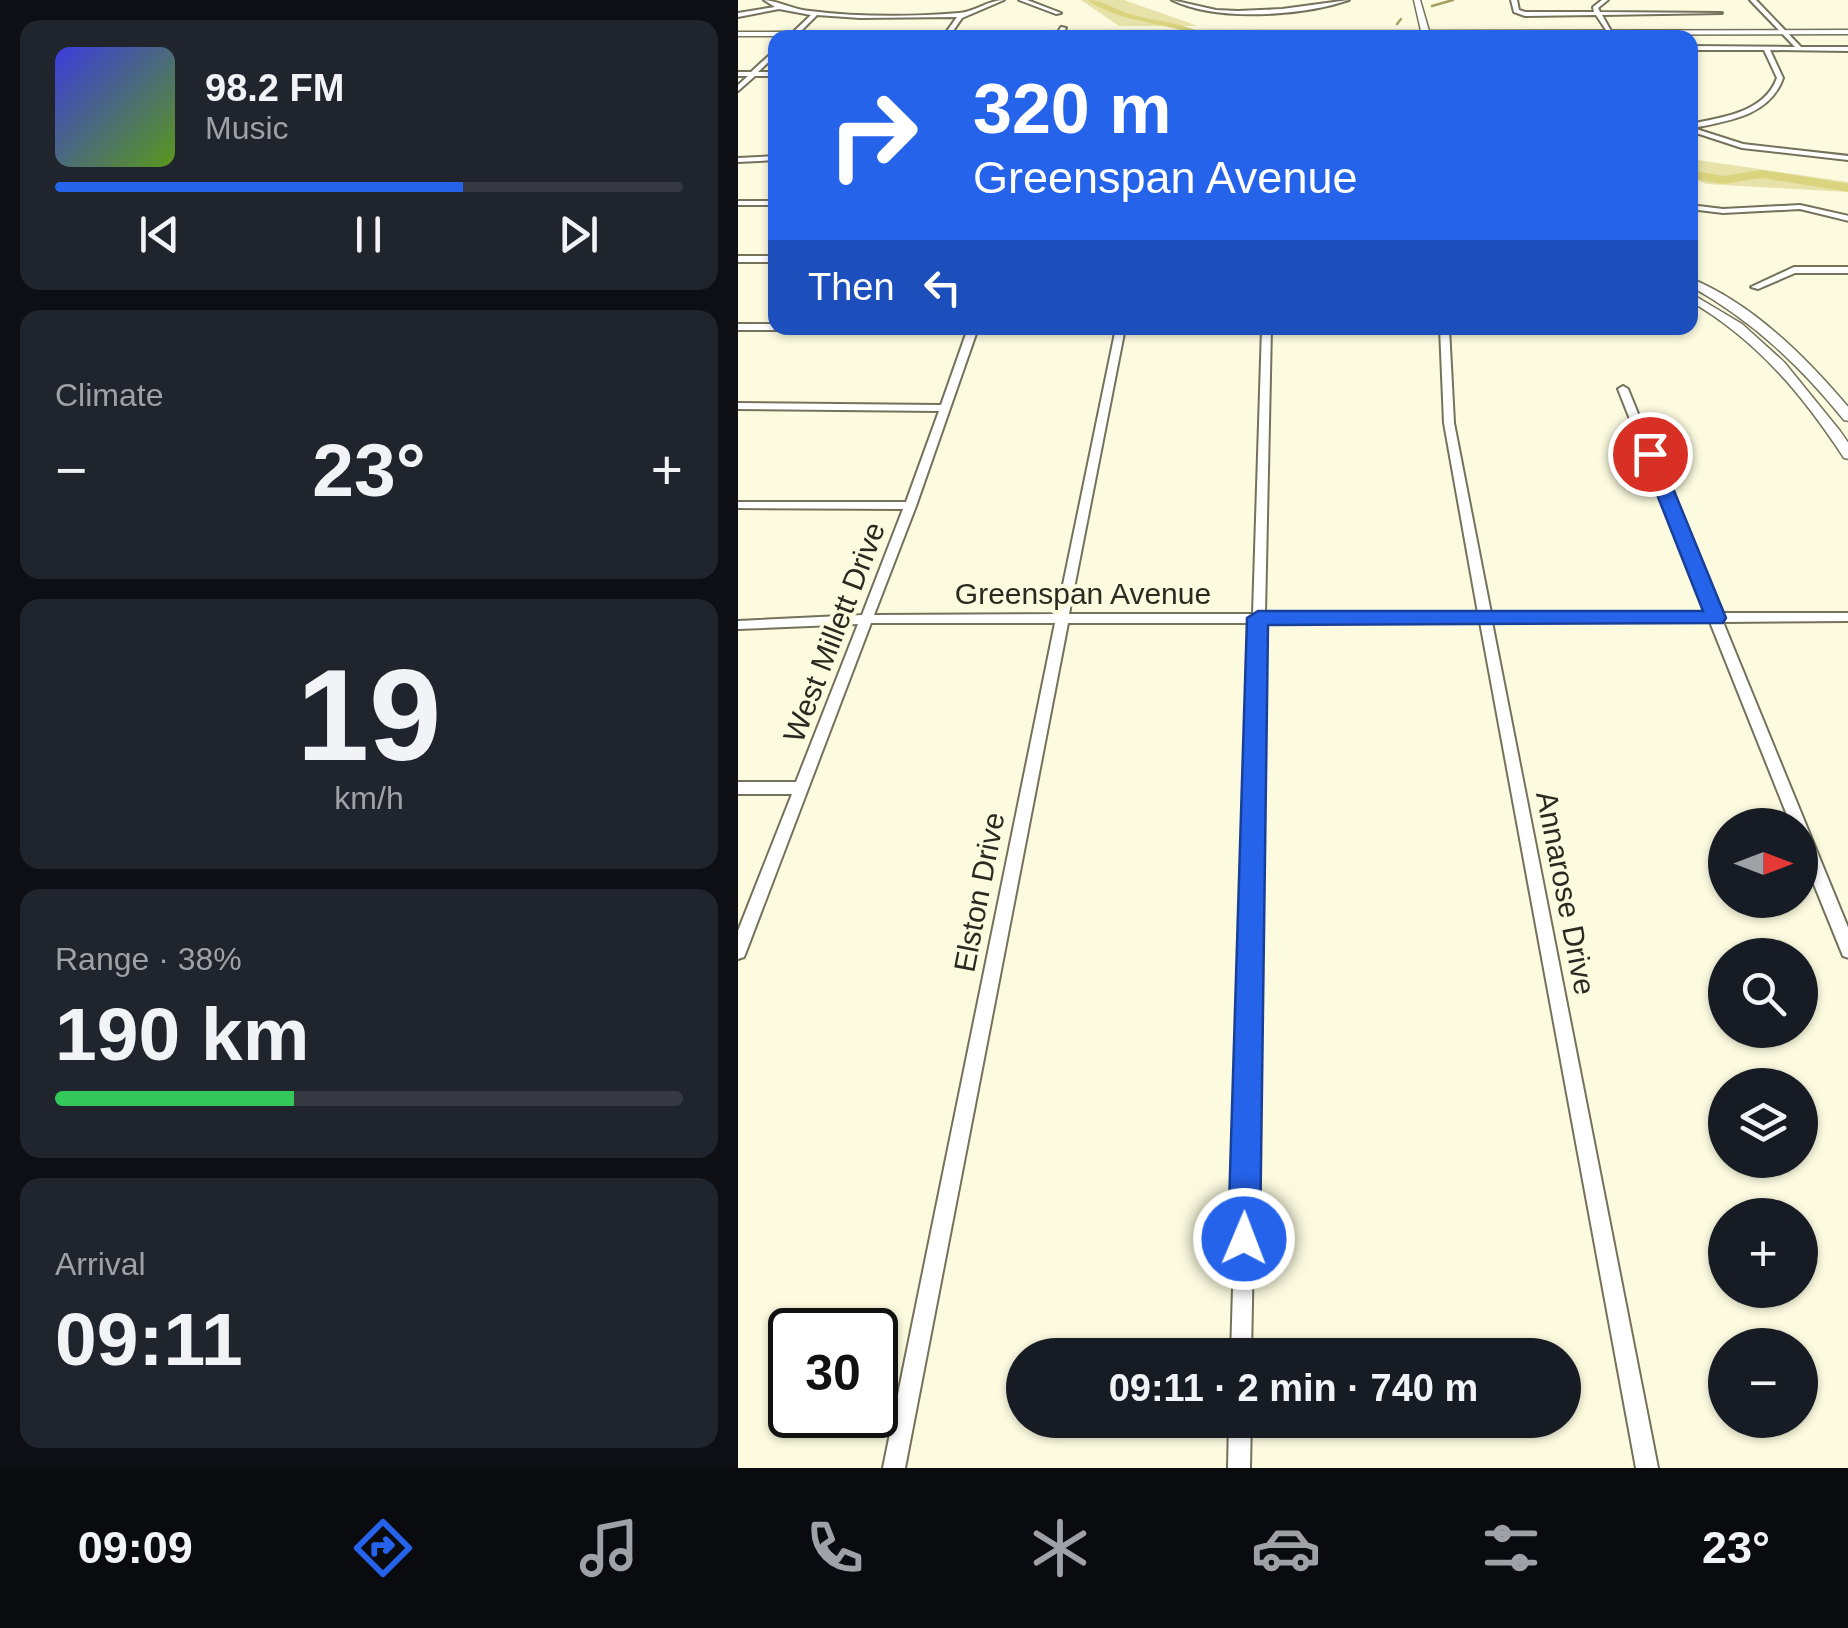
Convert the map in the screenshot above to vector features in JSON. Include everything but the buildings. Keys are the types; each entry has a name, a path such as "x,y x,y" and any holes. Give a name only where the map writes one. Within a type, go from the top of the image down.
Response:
{"main road":[{"path":"1417,0 1425,30"},
{"path":"1409,12 1414,30"},
{"path":"1121,30 1215,30"},
{"path":"1606,30 1848,30"},
{"path":"738,32 768,33"},
{"path":"1698,285 1727,301 1795,355 1848,417"},
{"path":"1698,300 1761,344 1846,446"},
{"path":"1711,307 1727,301"}],"street":[{"path":"767,0 776,8"},
{"path":"738,15 776,8 814,14 964,14 1001,0"},
{"path":"1022,0 1058,13"},
{"path":"1175,0 1205,10 1241,12 1294,9 1334,1 1346,3"},
{"path":"1241,12 1244,0"},
{"path":"1514,0 1516,10 1525,14 1719,13 1708,0"},
{"path":"1605,0 1596,8 1606,30"},
{"path":"1754,0 1800,49"},
{"path":"797,30 814,14"},
{"path":"951,30 964,14"},
{"path":"1698,48 1848,49"},
{"path":"1698,126 1743,112 1776,91 1780,78 1766,48"},
{"path":"738,89 768,59"},
{"path":"738,74 768,74"},
{"path":"1698,131 1742,146 1848,158"},
{"path":"738,160 768,157"},
{"path":"738,203 768,203"},
{"path":"1698,208 1800,207 1848,219"},
{"path":"738,259 768,260"},
{"path":"1756,287 1794,270 1848,270"},
{"path":"738,327 768,327"},
{"name":"West Millett Drive","path":"738,952 910,506 941,408 970,335"},
{"name":"Elston Drive","path":"894,1468 1119,335"},
{"path":"1241,1338 1266,335"},
{"name":"Annarose Drive","path":"1445,335 1450,366 1446,406 1646,1468"},
{"path":"1623,389 1791,808"},
{"path":"738,406 941,408"},
{"path":"738,506 910,506"},
{"name":"Greenspan Avenue","path":"738,625 867,618 1848,617"},
{"path":"738,788 800,788"},
{"path":"1818,876 1848,951"},
{"path":"1238,1468 1239,1438"}],"shaded area":[{"path":"1081,0 1124,0 1198,26 1119,26"},
{"path":"1698,160 1848,182 1848,192 1698,181"}],"waterway":[{"path":"1091,0 1127,17 1189,30"},
{"path":"1432,6 1453,0"},
{"path":"1397,24 1401,19"},
{"path":"1698,175 1723,180 1762,174 1849,188"}],"route":[{"path":"1244,1239 1258,618 1716,618 1650,454"}]}
